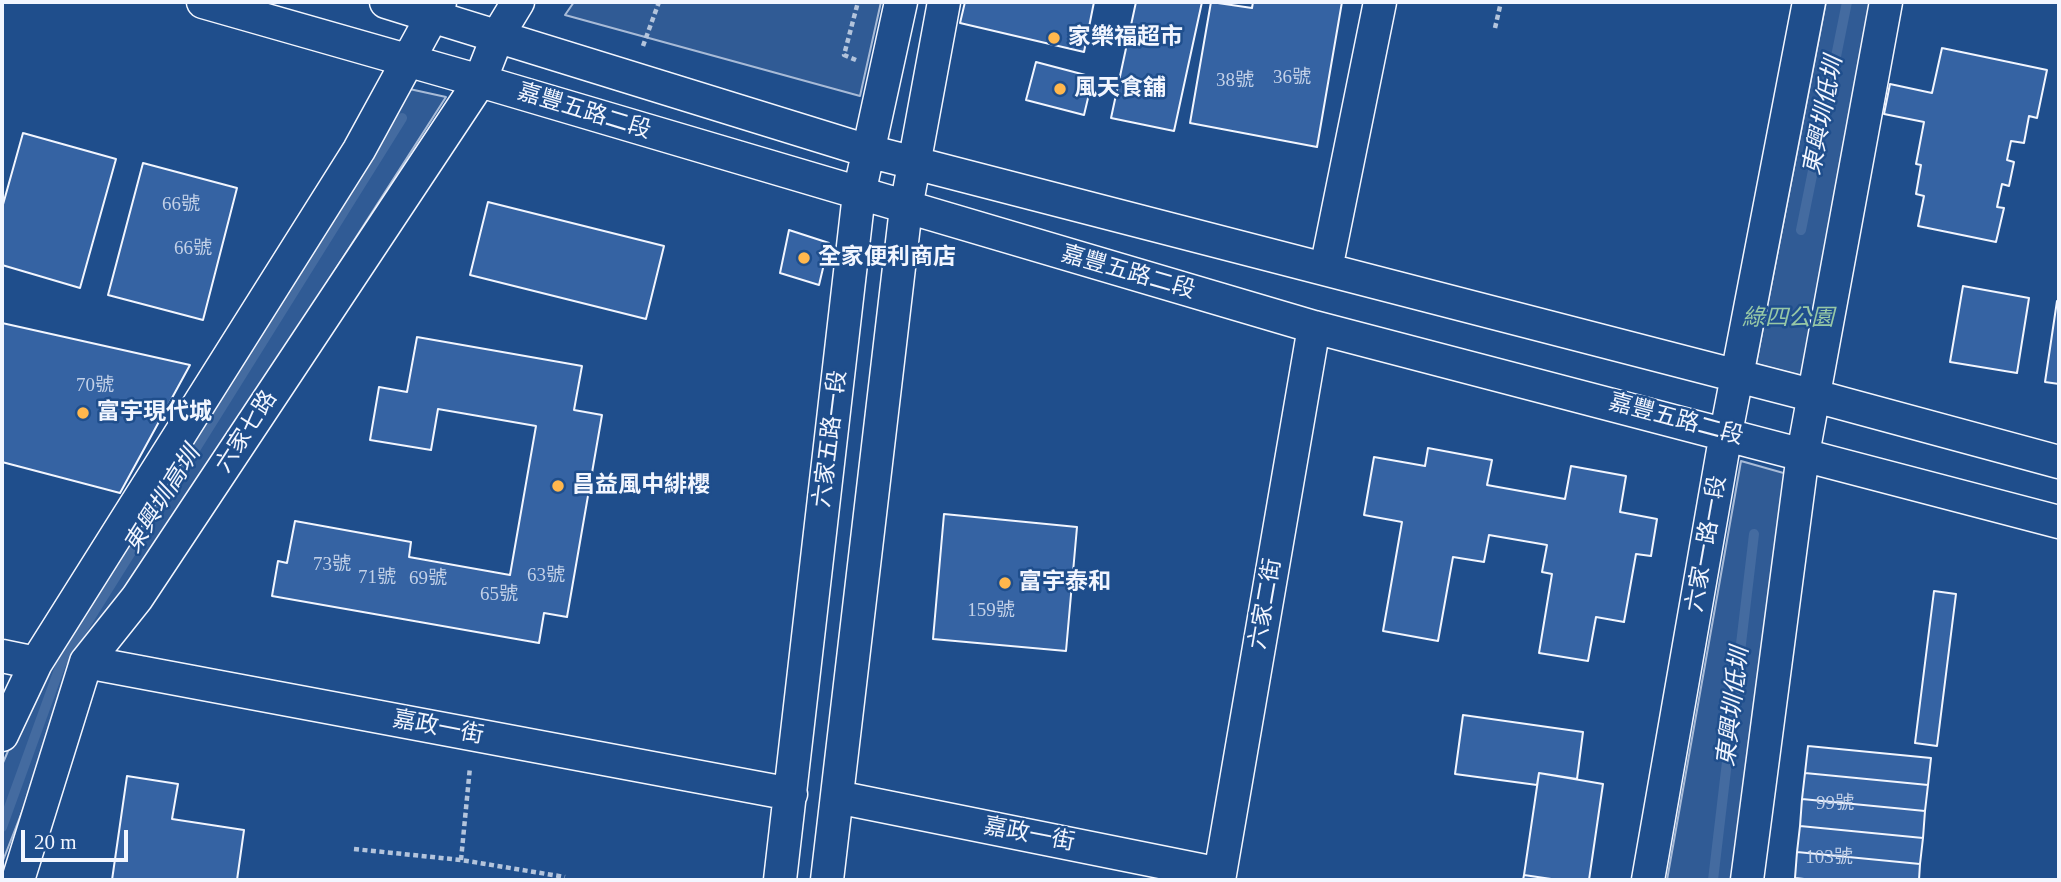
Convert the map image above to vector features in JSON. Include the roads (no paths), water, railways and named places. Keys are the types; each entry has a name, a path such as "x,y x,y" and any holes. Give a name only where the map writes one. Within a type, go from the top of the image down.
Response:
{"street":[{"name":"嘉豐五路二段","path":"203,2 1314,327 2059,522"},
{"name":"嘉豐五路二段","path":"386,2 436,9 498,35 868,151 1815,396 2059,462"},
{"name":"六家七路","path":"18,880 86,662 145,587 480,81 498,35 518,2"},
{"name":"六家五路一段","path":"780,880 859,194 901,2"},
{"name":"六家五路一段","path":"827,880 906,208 944,2"},
{"path":"1326,269 1380,2"},
{"name":"六家一路一段","path":"1648,880 1726,433 1809,2"},
{"path":"1747,880 1803,454 1886,2"},
{"path":"2,735 36,663 359,150 436,9"},
{"name":"六家二街","path":"1219,877 1314,327"},
{"path":"2,656 36,663"},
{"name":"嘉政一街","path":"86,662 791,794"},
{"name":"嘉政一街","path":"837,797 1219,877"}],"waterway":[{"name":"東興圳低圳","path":"1801,230 1847,2"},
{"name":"東興圳高圳","path":"2,827 61,664 402,118"},
{"name":"東興圳低圳","path":"1713,880 1754,534"}],"place":[{"name":"家樂福超市","path":"1054,38"},
{"name":"風天食舖","path":"1060,89"},
{"name":"全家便利商店","path":"804,258"},
{"name":"富宇現代城","path":"83,413"},
{"name":"昌益風中緋櫻","path":"558,486"},
{"name":"富宇泰和","path":"1005,583"}],"park label":[{"name":"綠四公園","path":"1788,319"}]}
